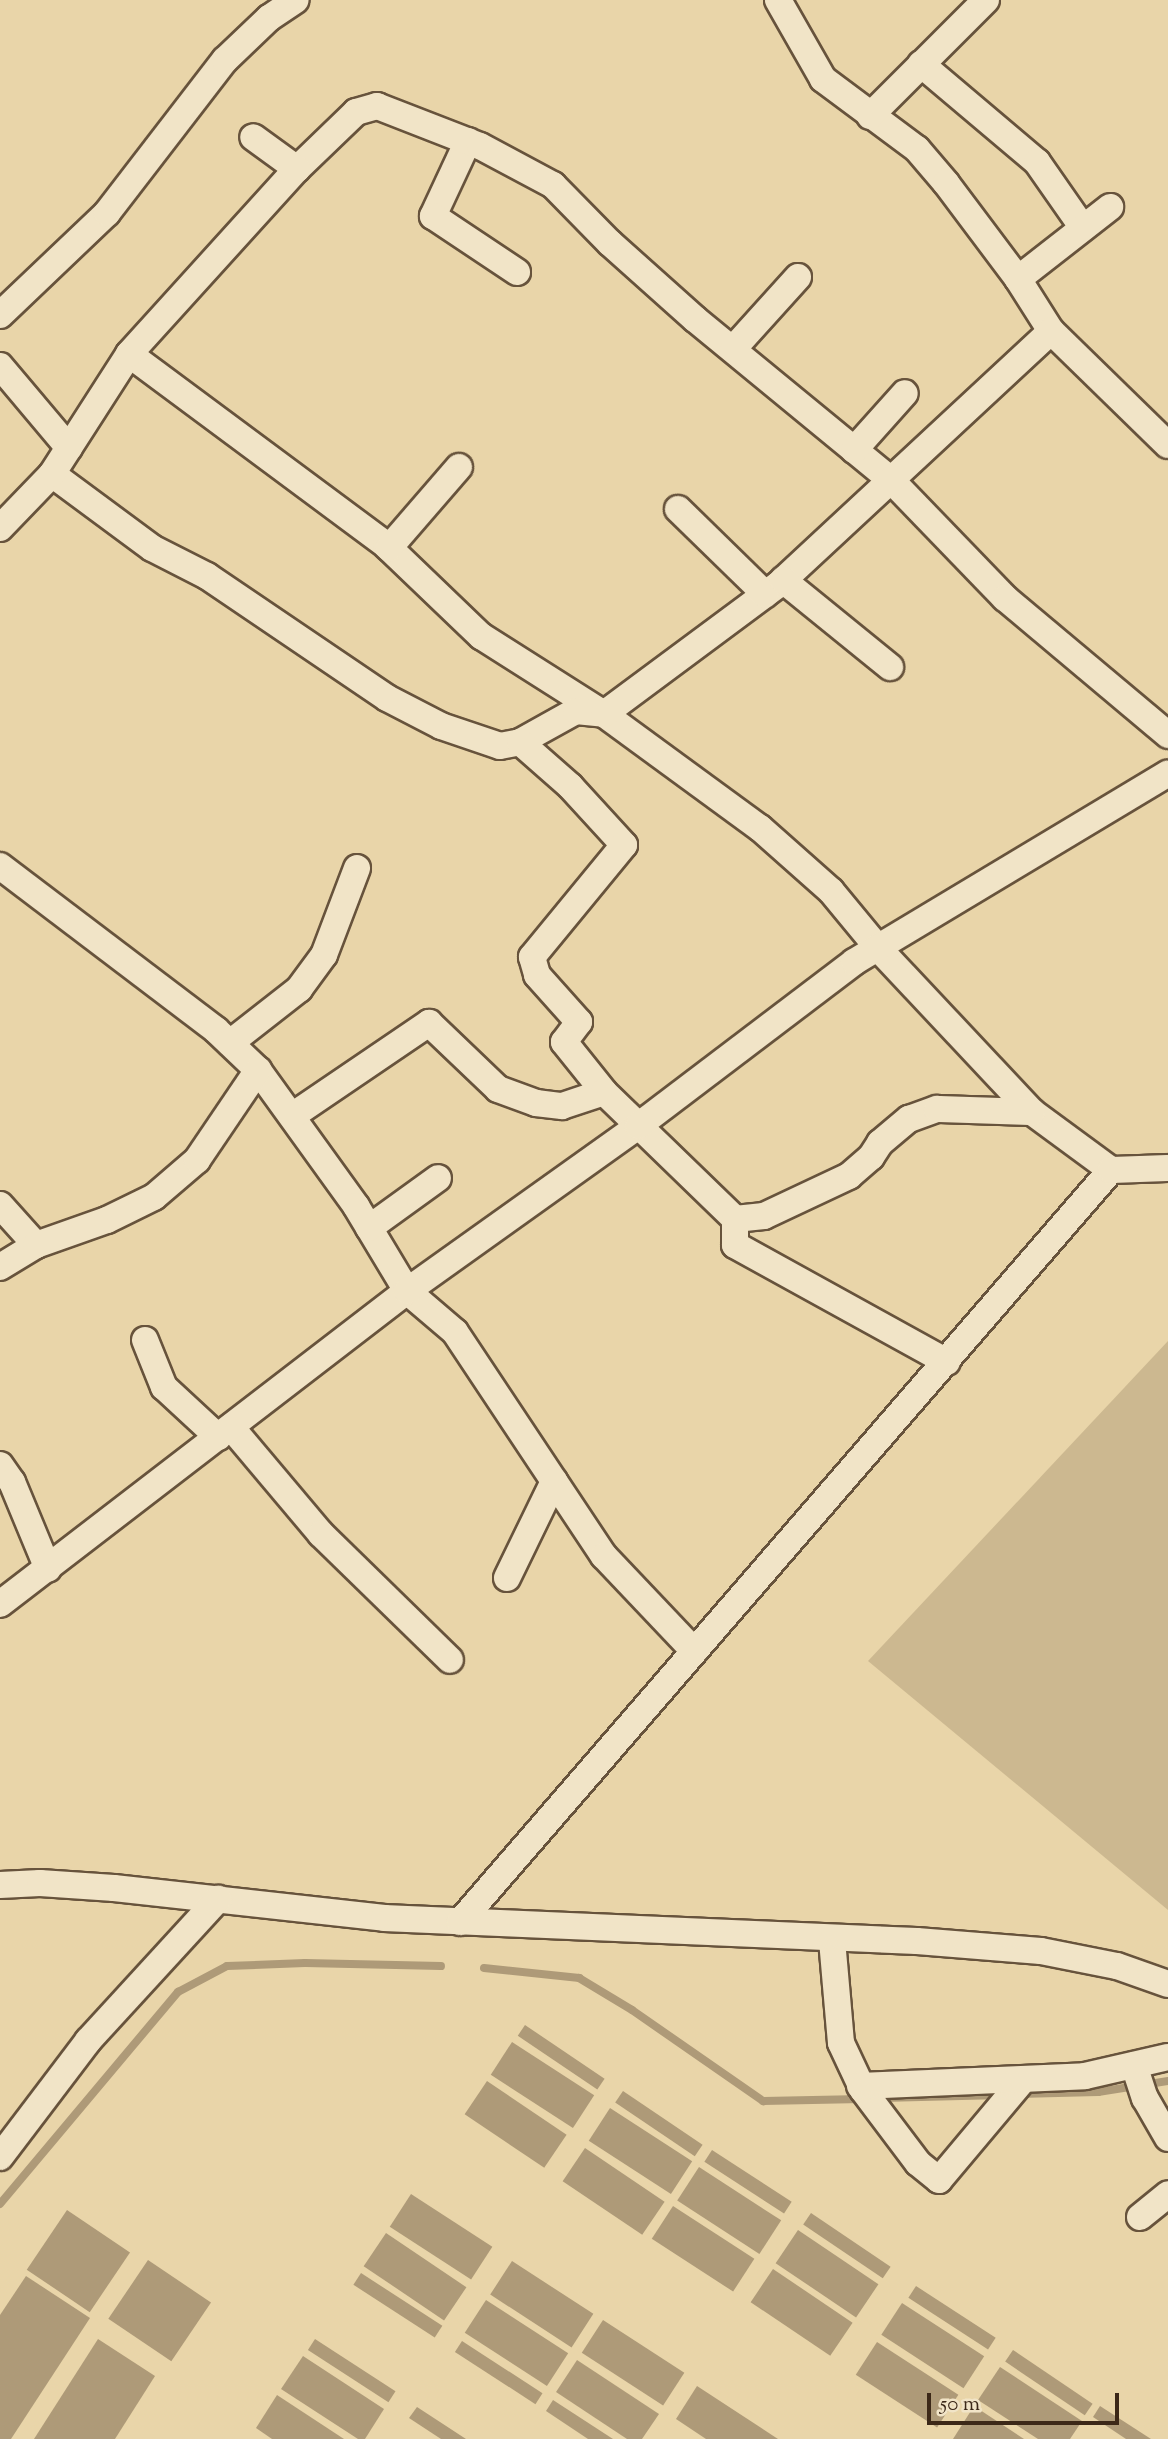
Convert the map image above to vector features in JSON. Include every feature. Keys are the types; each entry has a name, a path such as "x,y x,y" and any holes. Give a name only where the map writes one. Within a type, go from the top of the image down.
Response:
{"street":[{"path":"0,315 107,214 225,60 269,18 296,0"},
{"path":"778,0 823,79 916,149 946,183 1018,279 1051,331 1168,445"},
{"path":"870,116 986,0"},
{"path":"920,64 1037,162 1083,228"},
{"path":"0,528 52,474 128,354 297,169 356,112 377,106 468,141 553,185 610,243 892,481 1005,598 1168,735"},
{"path":"253,137 297,169"},
{"path":"468,141 433,216 517,272"},
{"path":"1018,279 1110,207"},
{"path":"733,349 798,277"},
{"path":"52,474 152,548 207,576 387,698 442,726 500,746 520,742 576,711 604,713 774,587 892,481 1051,331"},
{"path":"128,354 389,548 481,636 604,713 760,828 831,891 878,948 1032,1112 1111,1170 1168,1168"},
{"path":"0,366 69,448"},
{"path":"854,450 905,393"},
{"path":"389,548 459,467"},
{"path":"678,509 774,587 890,667"},
{"path":"520,742 570,786 624,845 532,957 537,975 579,1022 564,1042 604,1092 735,1219 735,1245 947,1362"},
{"path":"0,1604 407,1291 638,1126 854,962 1168,773"},
{"path":"0,866 230,1043 258,1070 369,1228 407,1291 455,1332 604,1556 694,1651"},
{"path":"230,1043 306,981 324,955 357,868"},
{"path":"292,1116 429,1023 498,1089 536,1103 562,1106 604,1092"},
{"path":"0,1267 36,1245 107,1220 154,1197 197,1160 258,1070"},
{"path":"735,1219 764,1216 849,1177 871,1157 880,1143 909,1119 937,1109 1032,1112"},
{"path":"460,1922 1111,1170"},
{"path":"369,1228 438,1178"},
{"path":"0,1205 36,1245"},
{"path":"145,1340 164,1387 225,1432 320,1534 450,1660"},
{"path":"0,1465 12,1482 48,1569"},
{"path":"507,1578 554,1481"},
{"path":"0,1885 40,1883 384,1918 832,1940 917,1941 1041,1951 1117,1966 1168,1984"},
{"path":"0,2157 88,2041 218,1899"},
{"path":"832,1940 841,2043 867,2095 918,2163 939,2180 1021,2082"},
{"path":"867,2095 1085,2076 1135,2067 1168,2057"},
{"path":"1135,2067 1145,2098 1168,2138"},
{"path":"1140,2217 1168,2194"}],"shaded area":[{"path":"1168,1341 1168,1910 868,1661"},
{"path":"525,2025 605,2079 597,2089 518,2036"},
{"path":"512,2042 594,2095 573,2128 491,2075"},
{"path":"487,2081 567,2135 544,2168 465,2114"},
{"path":"623,2091 703,2145 695,2156 615,2103"},
{"path":"610,2108 692,2161 671,2194 589,2141"},
{"path":"585,2148 665,2202 642,2235 563,2181"},
{"path":"712,2150 792,2202 784,2213 704,2162"},
{"path":"699,2167 781,2220 759,2254 677,2201"},
{"path":"411,2194 492,2247 471,2280 390,2227"},
{"path":"673,2206 754,2259 733,2292 652,2239"},
{"path":"67,2210 130,2252 90,2312 27,2270"},
{"path":"811,2213 891,2267 883,2278 803,2225"},
{"path":"798,2230 878,2284 856,2317 776,2263"},
{"path":"386,2233 466,2287 444,2320 364,2266"},
{"path":"148,2260 211,2302 171,2361 108,2319"},
{"path":"512,2261 593,2314 572,2347 490,2295"},
{"path":"773,2269 853,2323 830,2356 751,2302"},
{"path":"361,2273 442,2326 435,2338 353,2285"},
{"path":"26,2276 90,2318 11,2439 0,2439 0,2315"},
{"path":"916,2286 996,2338 988,2349 908,2298"},
{"path":"486,2300 568,2353 547,2386 465,2333"},
{"path":"902,2303 984,2356 963,2388 881,2335"},
{"path":"603,2320 684,2373 663,2406 582,2353"},
{"path":"98,2339 155,2376 115,2439 34,2439"},
{"path":"315,2339 396,2391 388,2402 308,2350"},
{"path":"462,2341 543,2393 535,2404 455,2352"},
{"path":"877,2342 958,2395 937,2428 856,2375"},
{"path":"1013,2350 1093,2404 1085,2415 1005,2362"},
{"path":"303,2356 384,2409 365,2439 358,2439 281,2389"},
{"path":"577,2360 659,2414 642,2439 627,2439 556,2392"},
{"path":"1000,2367 1082,2421 1070,2439 1038,2439 978,2400"},
{"path":"697,2386 778,2439 706,2439 676,2419"},
{"path":"277,2395 344,2439 272,2439 256,2428"},
{"path":"553,2400 613,2439 588,2439 546,2411"},
{"path":"974,2406 1024,2439 953,2439"},
{"path":"1100,2406 1151,2439 1126,2439 1093,2417"},
{"path":"417,2407 466,2439 441,2439 409,2418"}],"waterway":[{"path":"0,2204 178,1992 227,1966 305,1963 441,1966"},
{"path":"484,1968 579,1978 632,2010 763,2101 862,2099"},
{"path":"1018,2094 1098,2092 1168,2081"},
{"path":"881,2098 1002,2095"}]}
